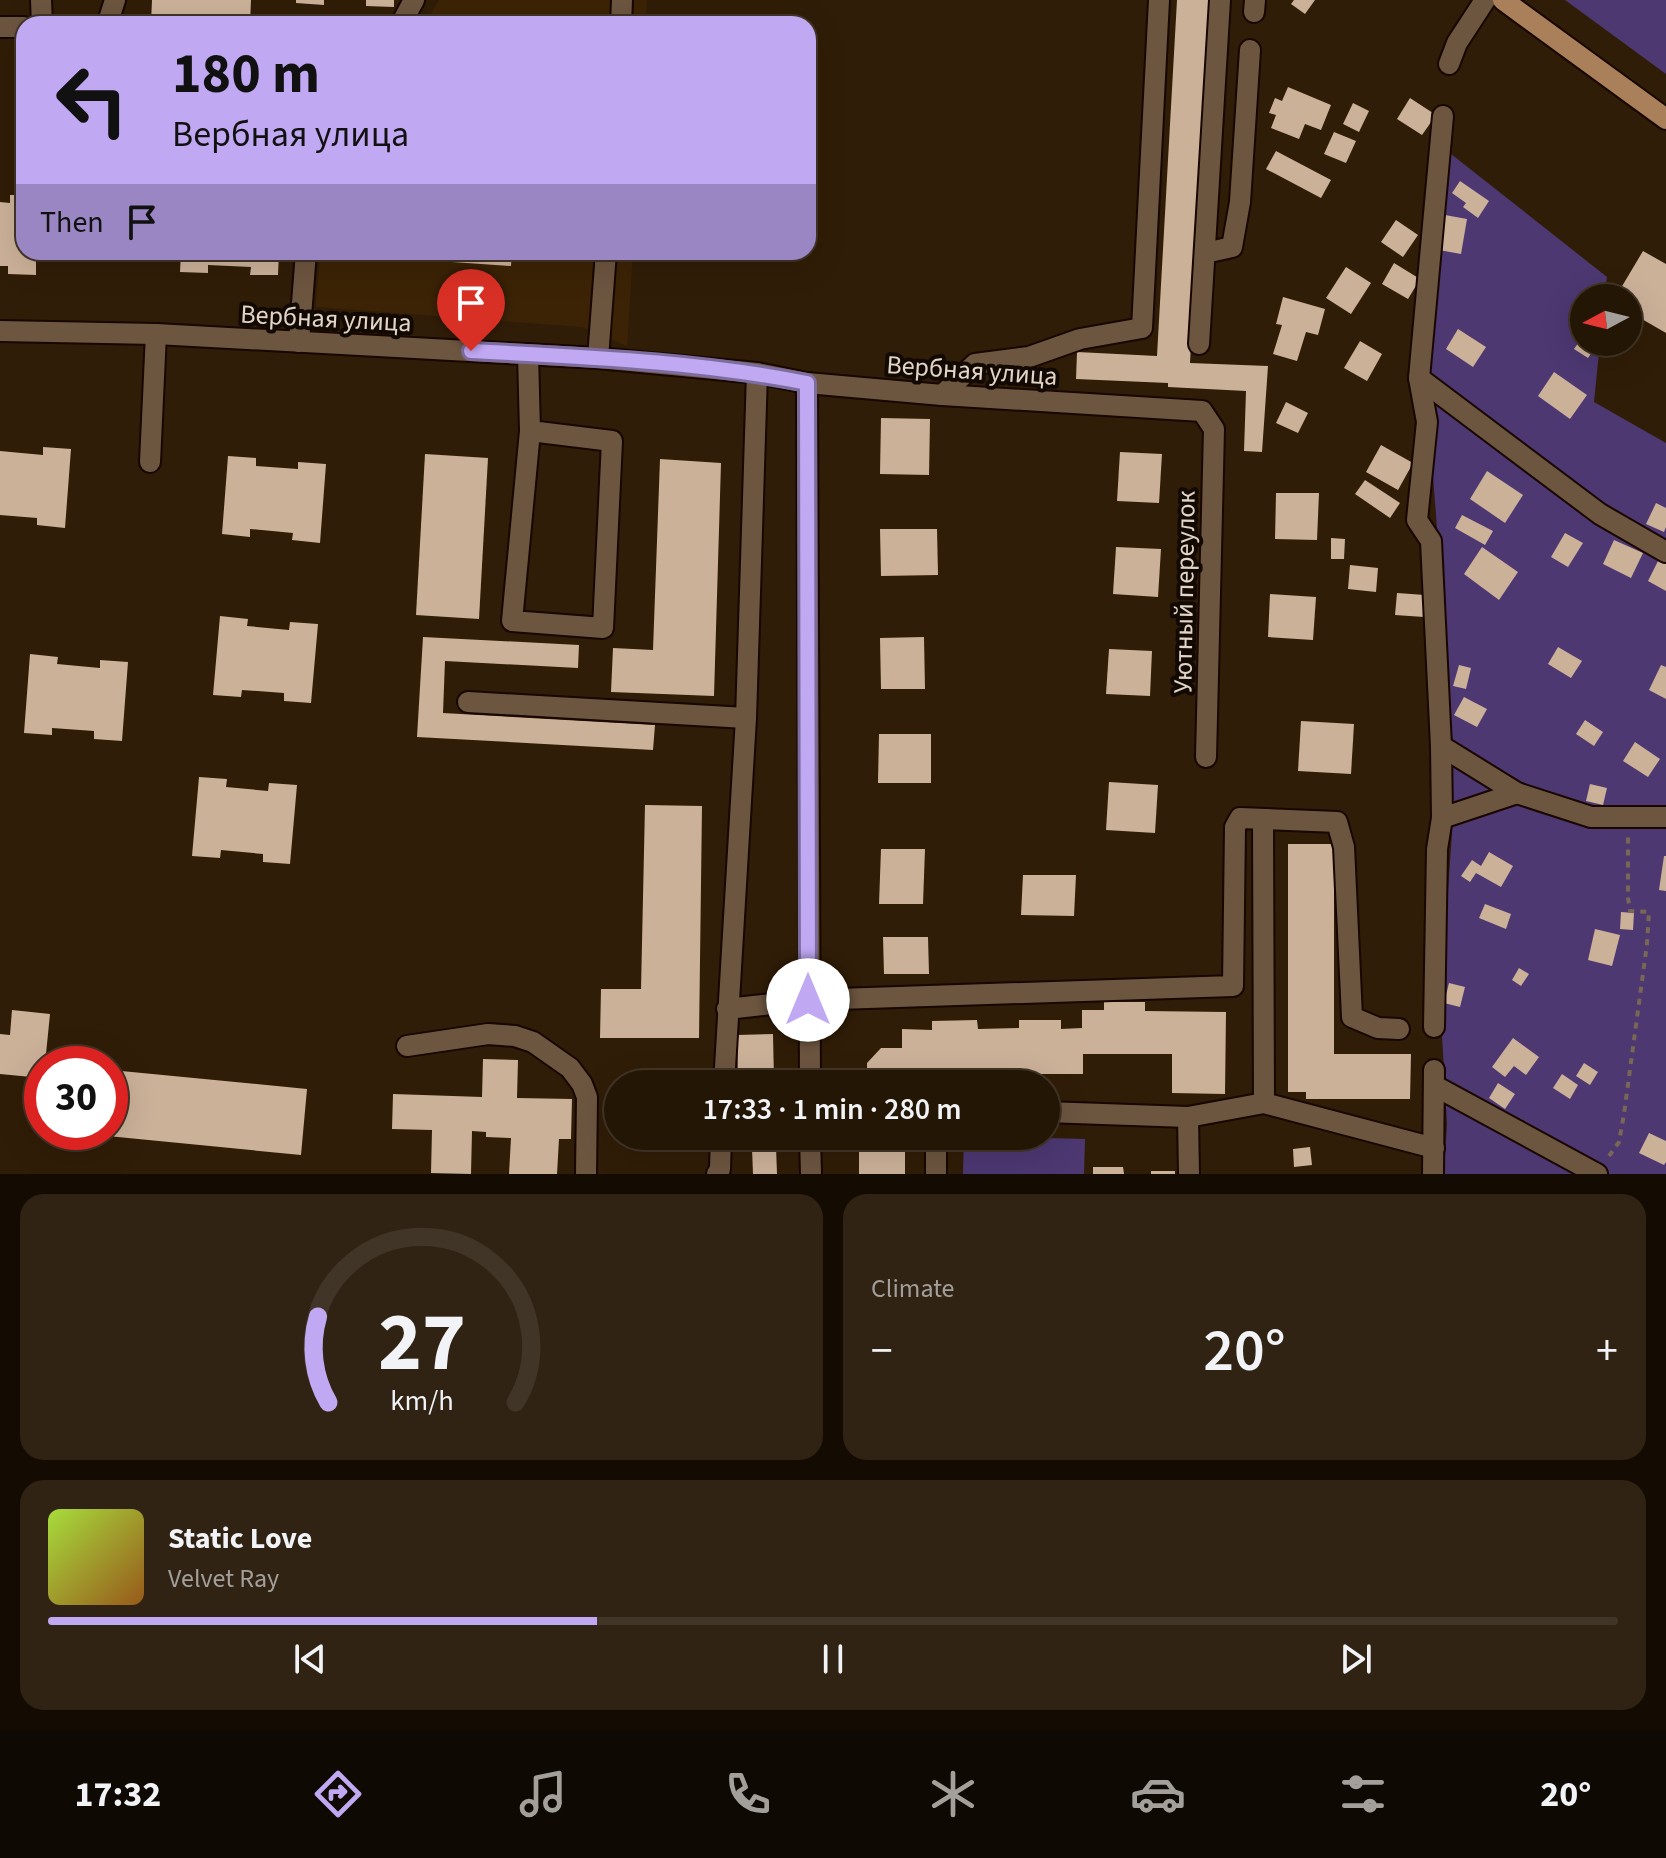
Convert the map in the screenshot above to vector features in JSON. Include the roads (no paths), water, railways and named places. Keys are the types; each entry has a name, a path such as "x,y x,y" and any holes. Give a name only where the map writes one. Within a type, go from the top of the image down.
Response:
{"main road":[{"path":"1503,0 1666,119"}],"street":[{"path":"942,395 975,364 1029,357 1080,339 1142,328 1159,0"},
{"path":"1199,344 1220,0"},
{"path":"1449,64 1457,43 1485,0"},
{"path":"1205,253 1232,247 1240,202 1250,50"},
{"path":"1434,1027 1437,849 1442,818 1441,746 1431,541 1417,520 1427,422 1419,378 1443,116"},
{"path":"299,342 305,260"},
{"path":"598,358 605,260"},
{"name":"Вербная улица","path":"0,331 156,334 598,358 757,373 807,383 942,395 1202,411 1214,429"},
{"path":"150,462 156,334"},
{"path":"528,354 530,431 512,621 603,628 612,441 530,431"},
{"path":"725,1070 746,718 757,373"},
{"path":"1419,378 1600,514 1666,552"},
{"path":"807,383 810,1070"},
{"name":"Уютный переулок","path":"1206,757 1214,429"},
{"path":"468,702 746,718"},
{"path":"1441,746 1517,793 1591,817 1666,817"},
{"path":"1442,818 1517,793"},
{"path":"727,1009 808,1000 1233,986 1235,827 1240,818 1337,822 1344,847 1352,1017 1378,1028 1399,1029"},
{"path":"1263,819 1264,1103"},
{"path":"407,1046 488,1034 515,1036 533,1042 570,1068 587,1097 586,1174"},
{"path":"1433,1174 1434,1078 1596,1174"},
{"path":"1060,1112 1188,1117 1264,1103 1434,1148"},
{"path":"1188,1117 1189,1174"},
{"path":"717,1174 721,1150"},
{"path":"810,1150 811,1174"},
{"path":"936,1150 936,1174"}]}
